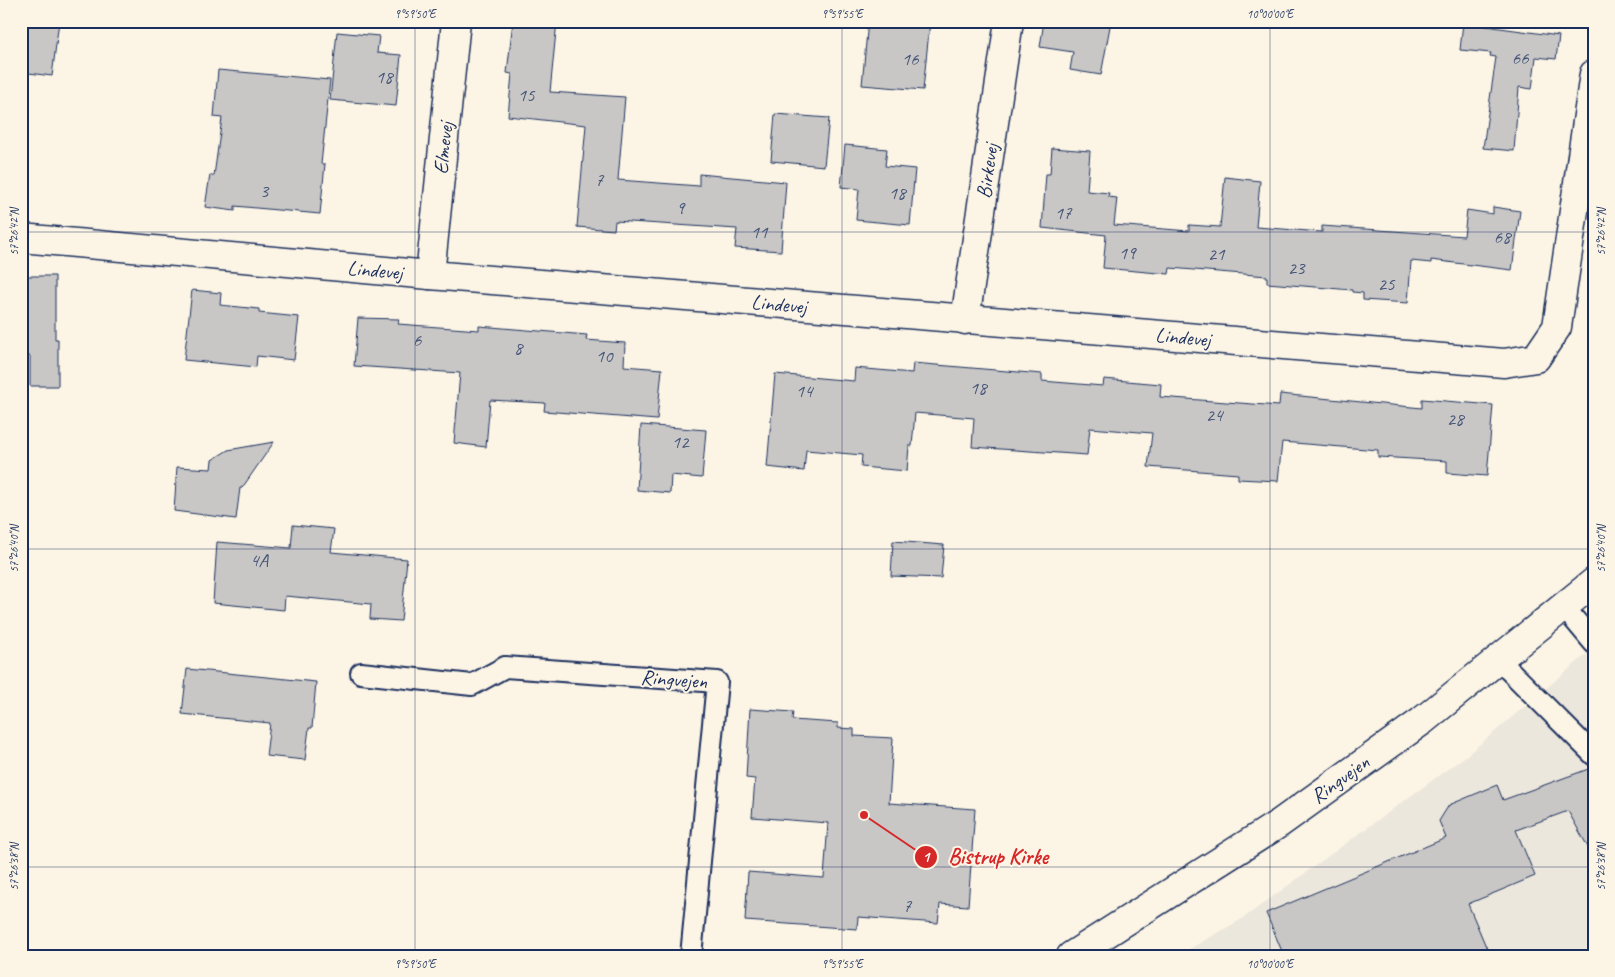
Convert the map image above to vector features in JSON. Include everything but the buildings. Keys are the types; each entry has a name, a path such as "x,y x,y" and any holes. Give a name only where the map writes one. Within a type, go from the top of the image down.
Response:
{"street":[{"name":"Elmevej","path":"430,275 456,21"},
{"name":"Birkevej","path":"965,320 1009,21"},
{"name":"Lindevej","path":"21,238 430,275 1504,363 1536,358 1557,327 1594,74"},
{"name":"Ringvejen","path":"1071,956 1280,823 1422,721 1594,582"}],"lane":[{"path":"1563,606 1594,643"},
{"path":"1498,659 1594,755"},
{"name":"Ringvejen","path":"361,674 472,685 505,667 717,682 691,956"}],"shaded area":[{"path":"1594,648 1594,956 1177,956 1242,919 1467,755"}],"place":[{"name":"Bistrup Kirke","path":"864,815"}]}
